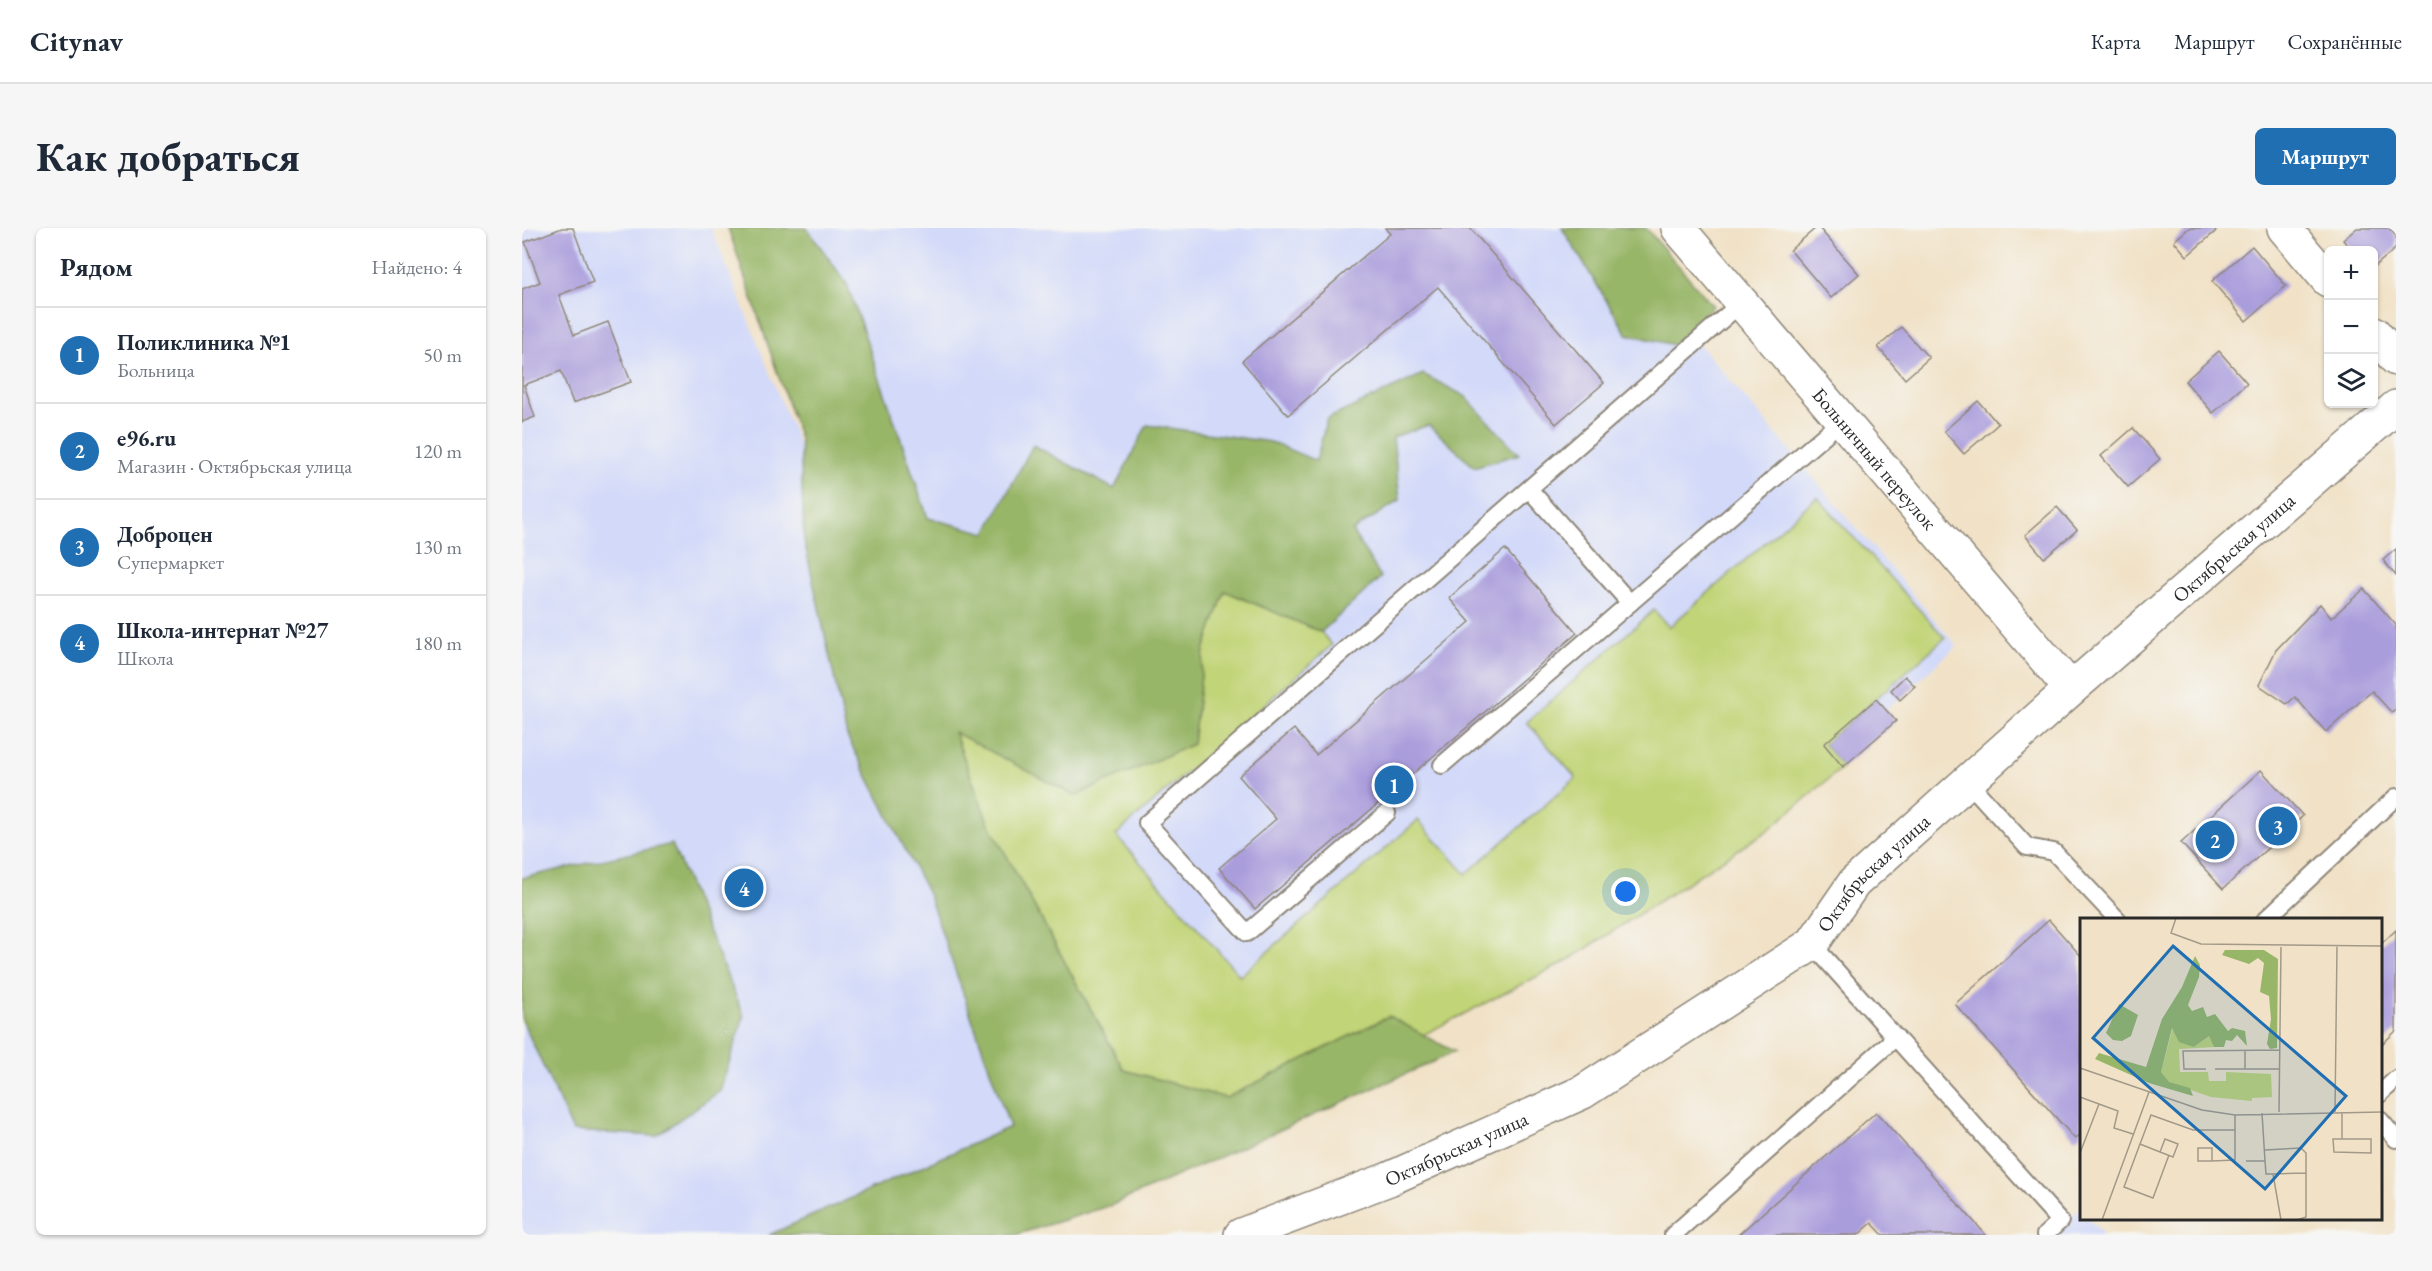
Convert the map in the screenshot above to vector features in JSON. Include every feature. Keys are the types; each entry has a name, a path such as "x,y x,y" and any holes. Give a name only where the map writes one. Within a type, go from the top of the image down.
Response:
{"main road":[{"name":"Больничный переулок","path":"1678,228 1840,421 2071,689"},
{"path":"2284,228 2324,275"},
{"path":"2378,339 2396,359"},
{"name":"Октябрьская улица","path":"1241,1235 1389,1179 1583,1092 1812,944 1854,883 2071,689 2396,407"}],"lane":[{"path":"1387,813 1247,933 1147,823 1741,303"},
{"path":"1442,765 1840,421"},
{"path":"1529,489 1630,603"},
{"path":"1968,782 2027,847 2054,852 2116,918"},
{"path":"2267,918 2396,797"},
{"path":"1812,944 2060,1221 2045,1235"},
{"path":"1673,1235 1896,1037"},
{"path":"2381,1092 2396,1078"},
{"path":"2381,1122 2396,1139"}],"shaded area":[{"path":"522,228 711,228 814,482 1076,1180 930,1235 522,1235"},
{"path":"783,228 1600,228 1957,646 1711,867 1136,1147"},
{"path":"2080,1208 2080,1220 2090,1220 2104,1235 2051,1235"}],"green space":[{"path":"728,228 807,228 847,284 928,518 986,533 1033,445 1114,489 1147,425 1271,442 1316,461 1327,419 1423,374 1465,396 1519,454 1474,467 1429,425 1393,437 1400,500 1352,531 1381,577 1321,632 1225,591 1204,650 1193,744 1075,796 954,732 987,820 1124,1070 1226,1098 1389,1016 1455,1052 1112,1205 1015,1235 769,1235 1010,1127 929,896 847,736 804,540 800,439"},
{"path":"1562,228 1646,228 1713,306 1674,345 1627,334"},
{"path":"1817,497 1945,638 1824,744 1843,767 1767,831 1567,961 1423,1035 1389,1016 1226,1098 1124,1070 987,820 954,731 1075,796 1193,744 1204,650 1225,591 1321,632 1332,645 1116,835 1240,976 1418,820 1466,874 1576,778 1527,722 1654,610 1669,627"},
{"path":"672,844 744,1016 720,1091 656,1136 573,1131 522,1020 522,878"}],"building":[{"path":"562,228 573,228 593,282 559,295 574,335 608,322 631,382 573,403 561,371 524,385 535,417 522,422 522,289 540,282 525,242"},
{"path":"1385,228 1470,228 1604,383 1556,424 1438,287 1288,415 1242,361 1390,234"},
{"path":"1816,228 1819,228 1859,274 1831,298 1790,250"},
{"path":"2189,228 2214,228 2216,231 2187,256 2174,241"},
{"path":"2357,228 2389,228 2396,236 2396,248 2378,264 2378,246 2348,246 2343,240"},
{"path":"2252,246 2286,286 2246,321 2212,281"},
{"path":"1901,327 1929,358 1905,379 1878,347"},
{"path":"2219,351 2247,383 2213,413 2185,381"},
{"path":"1978,401 1998,424 1964,454 1944,431"},
{"path":"2133,428 2160,459 2128,487 2101,456"},
{"path":"2057,507 2077,530 2044,558 2025,535"},
{"path":"1505,549 1577,633 1255,909 1219,868 1276,819 1239,776 1294,729 1316,755 1470,622 1449,598"},
{"path":"2396,549 2396,576 2383,560"},
{"path":"2364,589 2396,625 2396,709 2392,713 2372,691 2326,732 2295,697 2287,704 2259,685 2276,650 2320,604 2331,618"},
{"path":"1905,676 1915,686 1900,700 1891,690"},
{"path":"1876,699 1896,721 1843,767 1824,744"},
{"path":"2261,770 2303,816 2223,889 2181,843"},
{"path":"2049,920 2080,955 2080,1135 2075,1139 1955,1004"},
{"path":"2396,930 2396,1031 2381,1045 2381,944"},
{"path":"1876,1112 1986,1235 1883,1235 1872,1223 1858,1235 1738,1235"}],"place":[{"name":"Поликлиника №1","path":"1394,785"},
{"name":"Доброцен","path":"2278,826"},
{"name":"e96.ru","path":"2215,840"},
{"name":"Школа-интернат №27","path":"744,888"}]}
